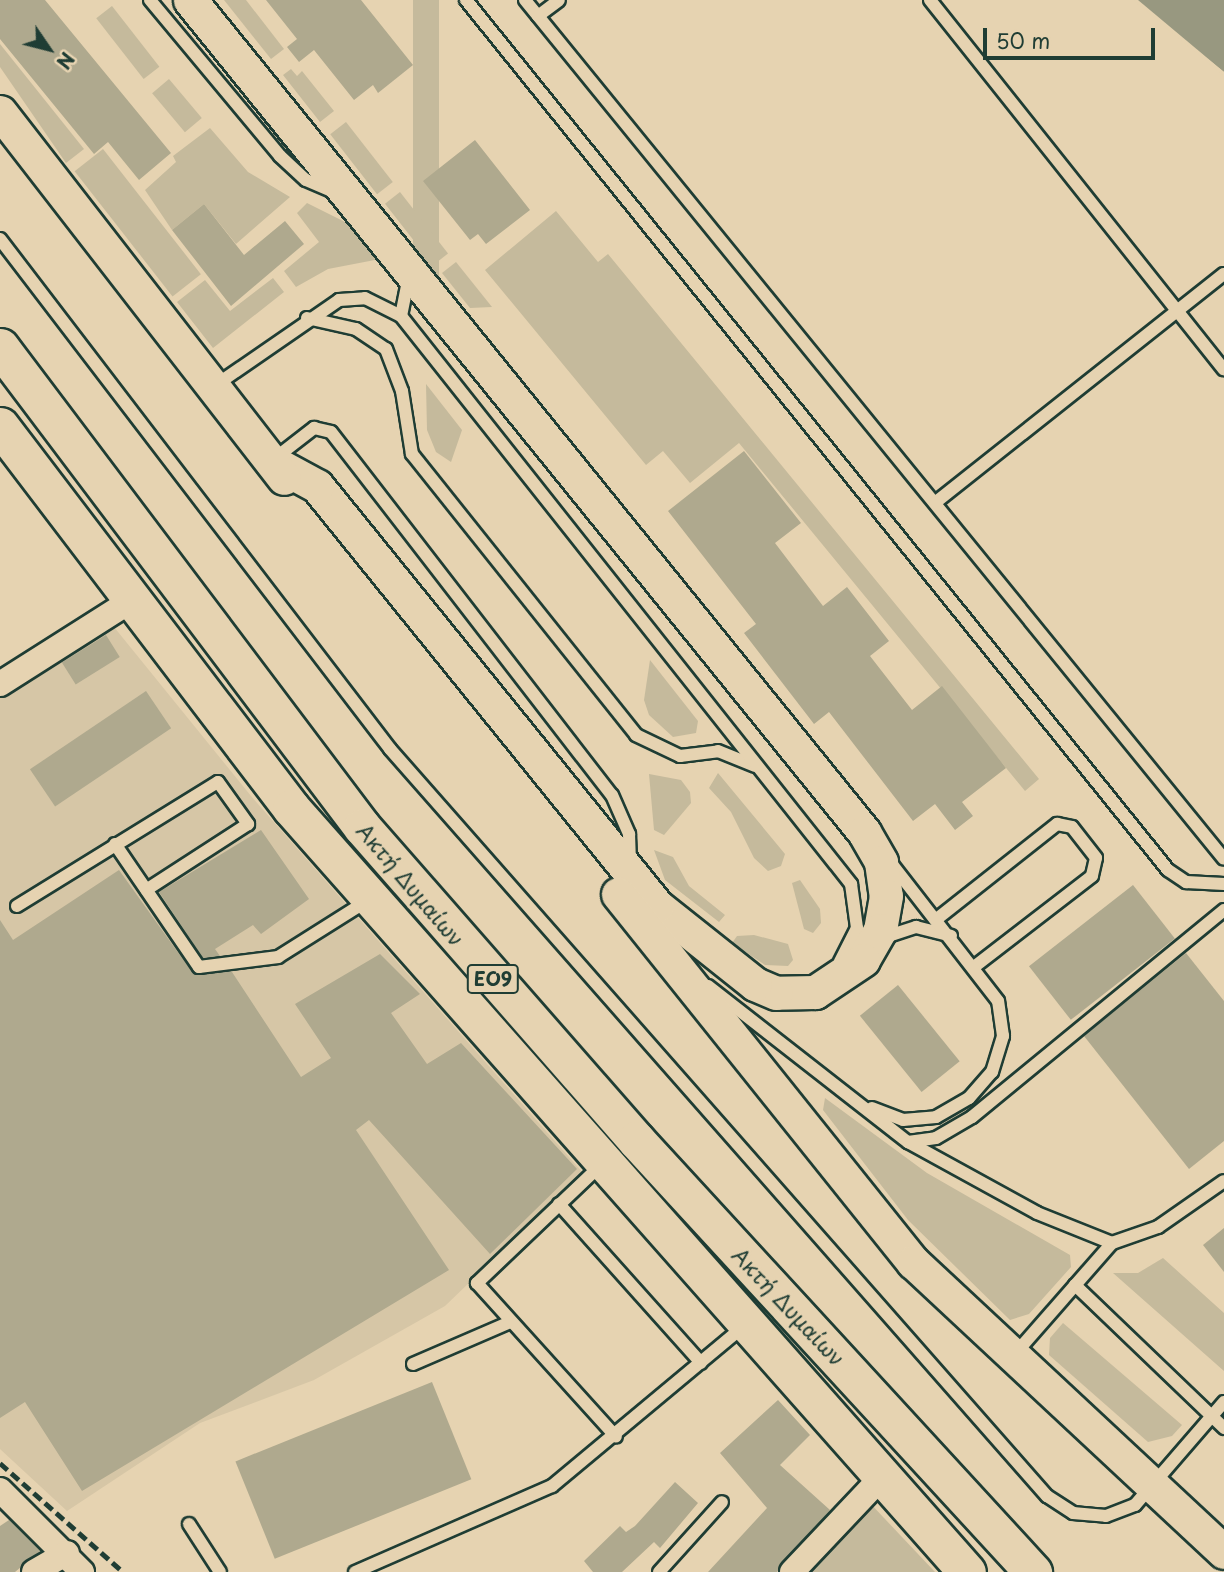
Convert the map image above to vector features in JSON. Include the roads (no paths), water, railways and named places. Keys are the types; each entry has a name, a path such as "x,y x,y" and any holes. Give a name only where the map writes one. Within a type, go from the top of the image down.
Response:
{"main road":[{"path":"190,0 356,200 410,272 864,832 886,885 875,941 846,976 804,995 755,984 657,906 629,875 317,486 271,461"},
{"path":"0,112 213,388 680,964 897,1244 1011,1358 1155,1484 1224,1552"},
{"name":"Ακτή Δυμαίων","path":"0,347 362,827 636,1140 1033,1572"},
{"name":"Ακτή Δυμαίων","path":"0,426 291,808 602,1164 967,1572"}],"street":[{"path":"0,684 131,601"},
{"path":"792,1572 881,1478"},
{"path":"0,1490 74,1563"},
{"path":"34,1572 74,1563"}],"lane":[{"path":"150,0 280,156 315,186 356,200"},
{"path":"466,0 1168,870 1186,882 1224,884"},
{"path":"525,0 1224,859"},
{"path":"537,16 559,0"},
{"path":"930,0 1224,369"},
{"path":"0,239 390,749 1047,1496 1073,1513 1106,1516 1135,1505 1224,1402"},
{"path":"401,316 410,272"},
{"path":"936,502 1224,274"},
{"path":"213,388 307,318 352,296 401,316 855,894 857,928 849,950 804,995"},
{"path":"307,318 356,329 386,349 402,391 412,454 636,735 680,756 718,751 755,766"},
{"path":"271,461 314,428 331,432 612,795 629,834 629,875"},
{"path":"17,906 218,782 248,824 146,890"},
{"path":"938,918 1057,824 1072,827 1096,858 1092,876 974,967"},
{"path":"859,1102 903,1121 936,1117 976,1089 992,1072 1003,1036 998,1002 938,918 864,832"},
{"path":"115,844 199,967 278,957 370,899"},
{"path":"908,1142 936,1138 972,1116 1224,910"},
{"path":"875,941 916,927 951,936"},
{"path":"680,964 908,1142 1037,1213 1112,1242"},
{"path":"602,1164 477,1283 616,1437"},
{"path":"1011,1358 1112,1242 1158,1227 1224,1181"},
{"path":"559,1204 701,1363"},
{"path":"1075,1284 1214,1413 1224,1428"},
{"path":"413,1364 510,1322"},
{"path":"355,1572 552,1486 616,1437 747,1323"},
{"path":"659,1572 722,1502"},
{"path":"189,1524 220,1572"}],"railway":[{"path":"0,1463 123,1572"}]}
